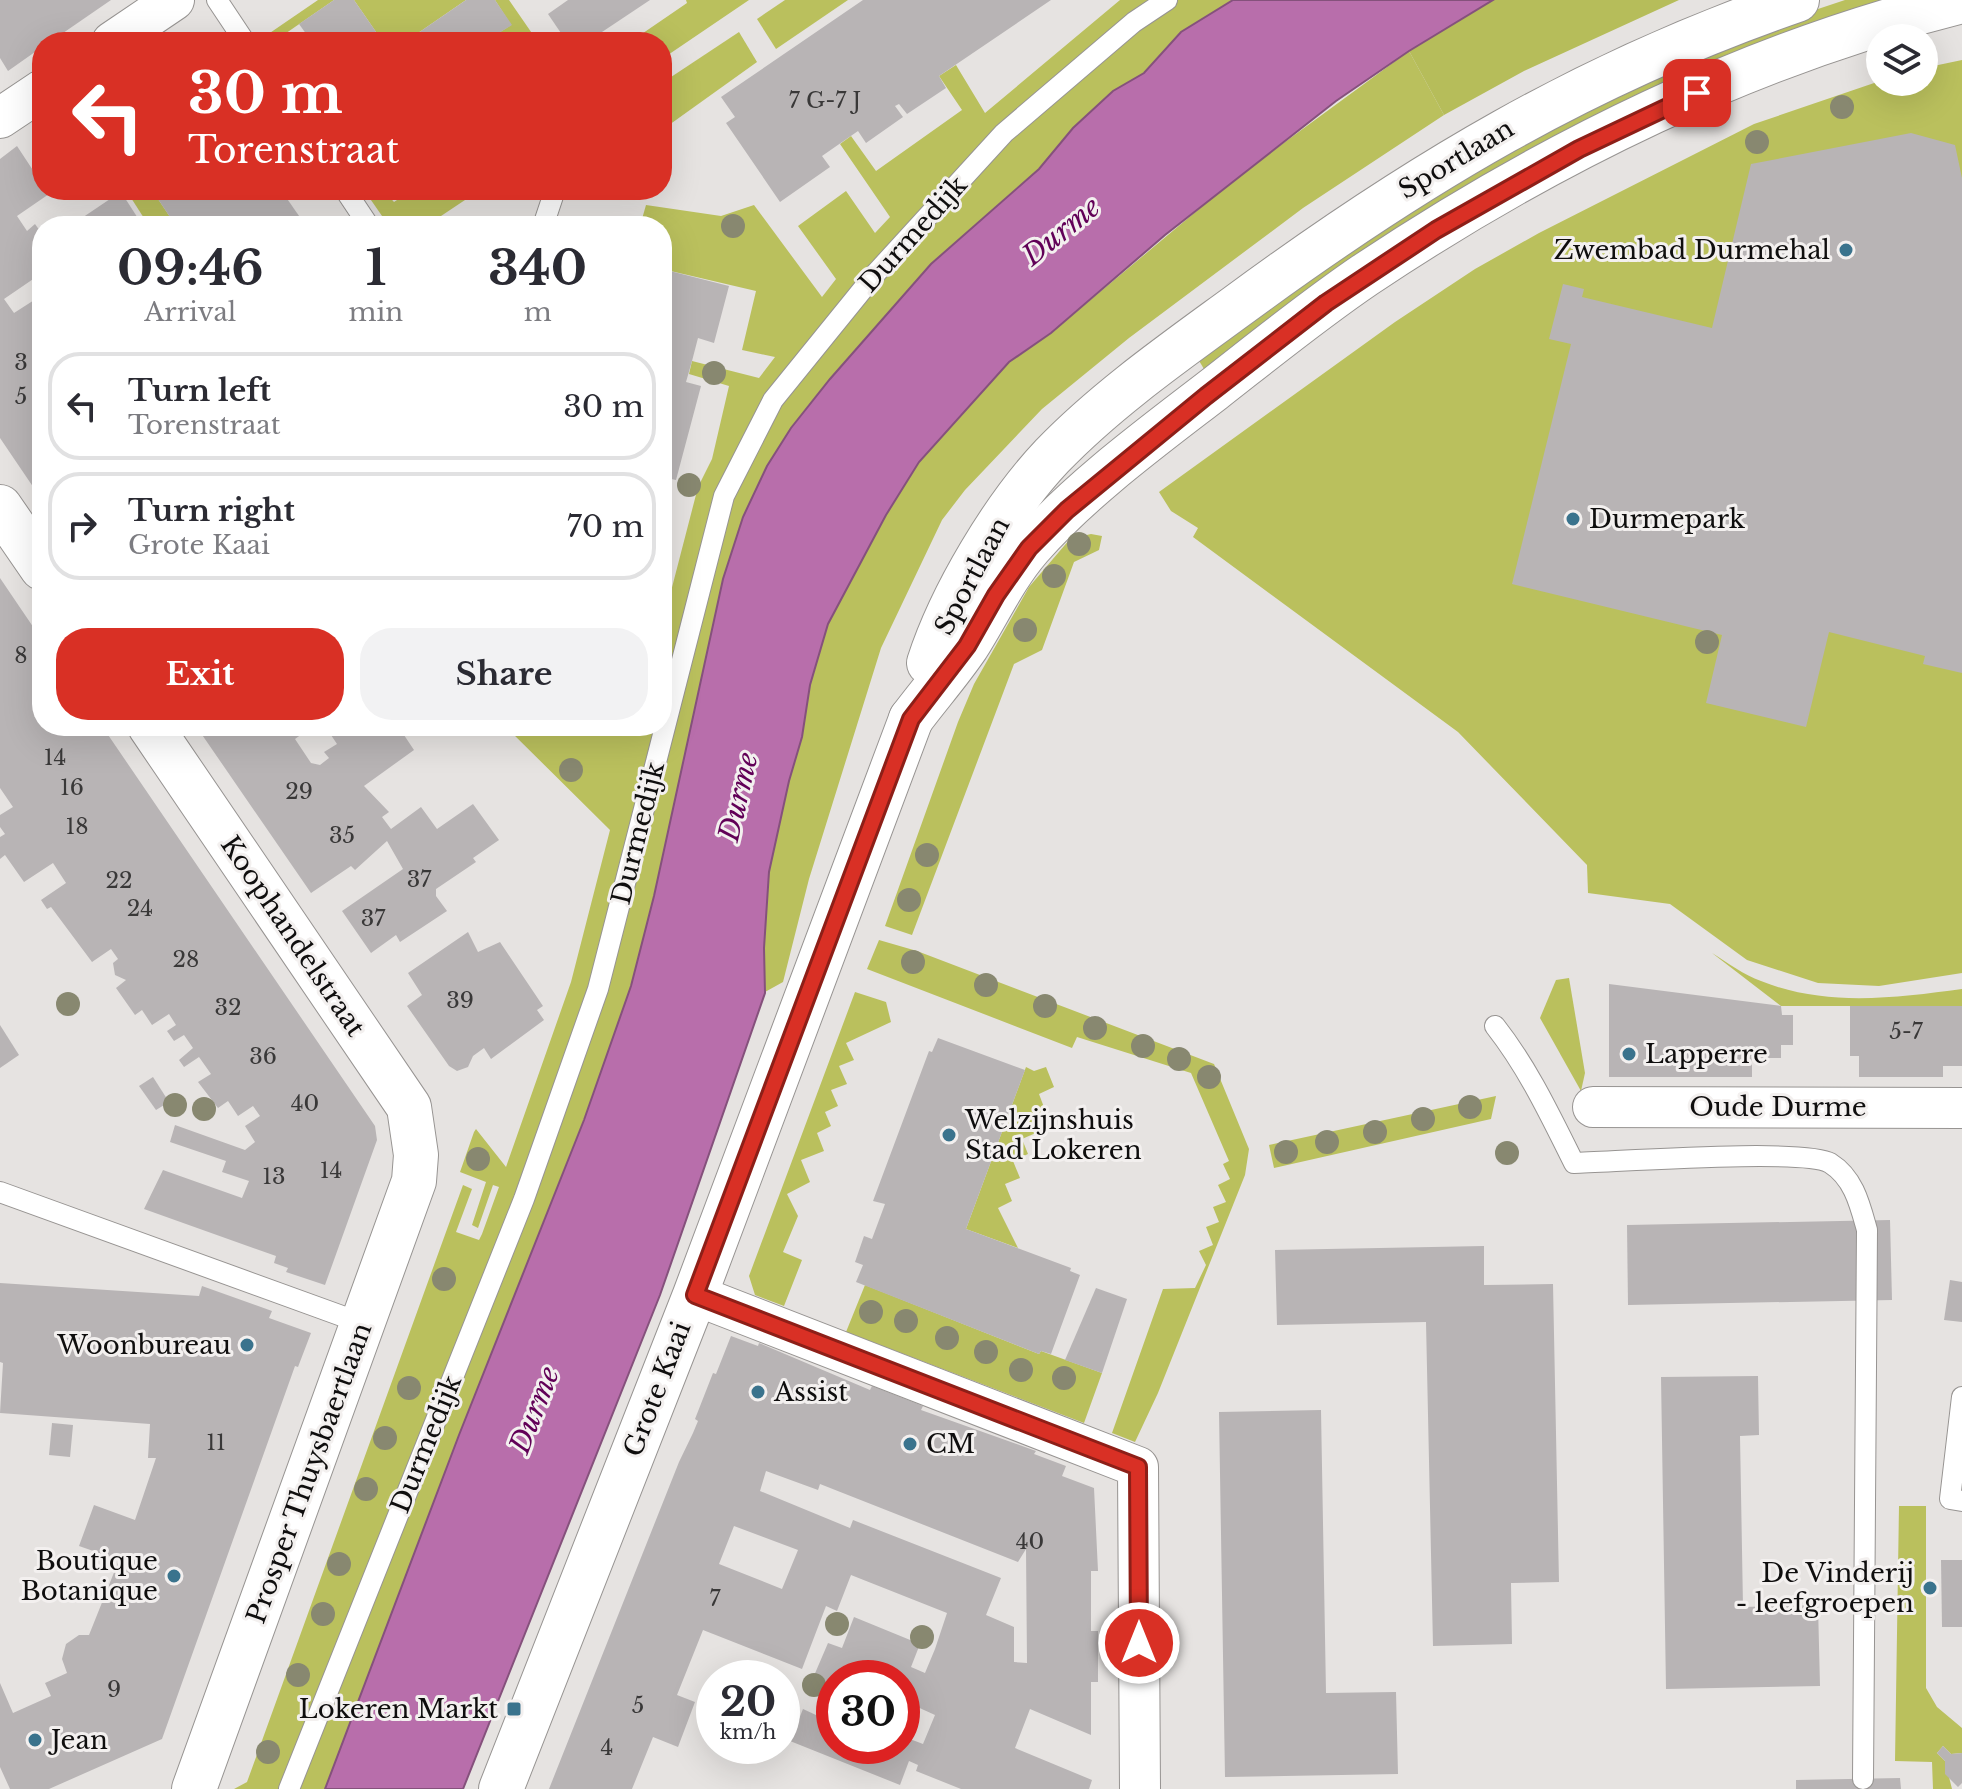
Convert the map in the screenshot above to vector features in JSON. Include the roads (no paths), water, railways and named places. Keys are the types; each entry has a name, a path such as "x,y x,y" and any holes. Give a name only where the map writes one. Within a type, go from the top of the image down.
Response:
{"main road":[{"name":"Sportlaan","path":"911,719 938,634 1003,515 1054,455 1177,351 1384,202 1490,137 1633,64 1730,23 1797,0"},
{"name":"Sportlaan","path":"911,719 967,646 996,595 1029,548 1067,510 1206,396 1362,277 1510,185 1649,114 1803,51 1885,22 1962,1"},
{"path":"0,507 32,553"},
{"name":"Grote Kaai","path":"501,1789 695,1295 911,719"},
{"name":"Koophandelstraat","path":"157,736 409,1107 416,1155"},
{"name":"Prosper Thuysbaertlaan","path":"194,1789 364,1324 414,1181 416,1155"}],"street":[{"path":"127,32 174,0"},
{"path":"0,118 32,97"},
{"name":"Oude Durme","path":"1593,1107 1962,1108"},
{"path":"695,1295 1138,1467 1140,1789"}],"lane":[{"path":"217,0 238,32"},
{"name":"Durmedijk","path":"672,699 724,496 773,400 876,273 1004,133 1134,22 1167,0"},
{"name":"Durmedijk","path":"289,1789 524,1199 598,989 663,736"},
{"path":"1495,1026 1538,1091 1574,1163 1784,1156 1829,1162 1857,1191 1867,1230 1863,1779"},
{"path":"0,1192 364,1324"},
{"path":"1962,1397 1950,1499 1962,1501"}],"water":[{"name":"Durme","path":"1233,0 1493,0 1409,51 1336,101 1165,235 1051,333 1009,362 919,462 886,515 828,624 810,685 802,737 769,872 764,948 765,993 660,1295 463,1789 325,1789 459,1435 584,1120 631,986 654,896 723,579 743,517 767,466 791,428 830,379 931,264 1039,169 1073,128 1113,91 1144,73 1181,32"}],"place":[{"name":"Zwembad Durmehal","path":"1846,250"},
{"name":"Durmepark","path":"1573,519"},
{"name":"Lapperre","path":"1629,1054"},
{"name":"Welzijnshuis Stad Lokeren","path":"949,1135"},
{"name":"Woonbureau","path":"247,1345"},
{"name":"Assist","path":"758,1392"},
{"name":"CM","path":"910,1444"},
{"name":"Boutique Botanique","path":"174,1576"},
{"name":"De Vinderij - leefgroepen","path":"1930,1588"},
{"name":"Lokeren Markt","path":"514,1709"},
{"name":"Jean","path":"35,1740"}]}
